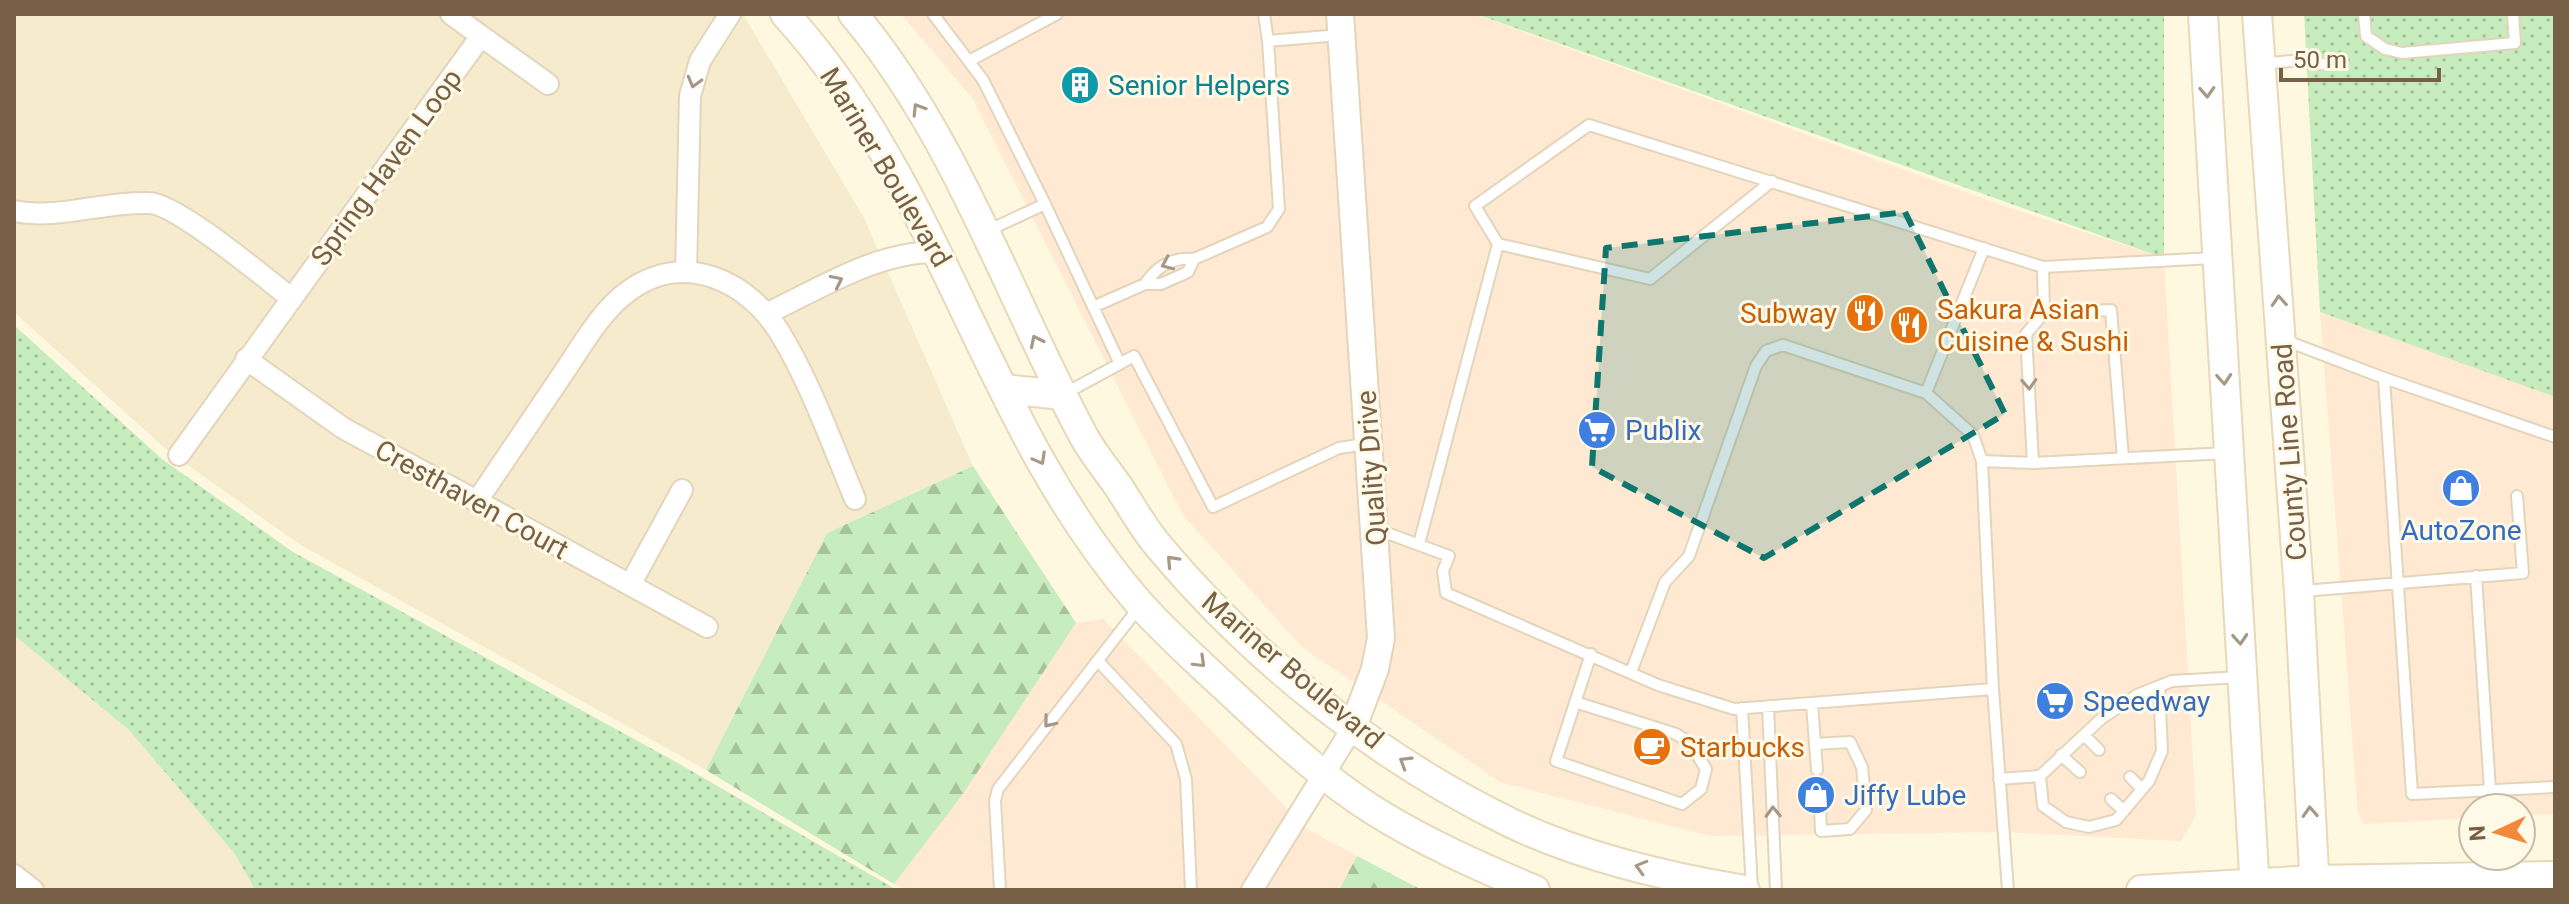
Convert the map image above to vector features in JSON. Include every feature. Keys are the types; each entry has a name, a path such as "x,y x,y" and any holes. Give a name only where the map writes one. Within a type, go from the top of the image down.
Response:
{"main road":[{"name":"Mariner Boulevard","path":"785,14 839,82 886,156 939,252 1004,389 1069,507 1141,604 1266,725 1323,774 1372,809 1501,882 1535,890"},
{"name":"Mariner Boulevard","path":"853,14 875,40 928,124 1085,439 1159,547 1243,635 1353,727 1412,766 1513,824 1648,870 1745,890"},
{"path":"2203,14 2255,888"},
{"name":"County Line Road","path":"2257,14 2299,592 2314,885"},
{"path":"1004,389 1062,395"},
{"path":"2141,890 2555,876"}],"street":[{"path":"451,14 548,84"},
{"path":"686,272 690,96 700,61 730,14"},
{"name":"Quality Drive","path":"1252,890 1353,727 1375,669 1381,638 1341,25"},
{"name":"Spring Haven Loop","path":"179,455 481,36"},
{"path":"14,211 55,213 152,202 188,221 291,298"},
{"path":"766,314 884,258 915,251 939,252"},
{"path":"477,501 597,324 629,291 654,276 686,272 714,275 742,290 766,314 802,376 855,499"},
{"name":"Cresthaven Court","path":"246,359 343,428 707,627"},
{"path":"630,585 682,490"},
{"path":"14,875 33,890"}],"lane":[{"path":"933,14 983,80 1120,364"},
{"path":"969,61 1057,14"},
{"path":"1145,284 1154,269 1179,258 1194,259 1267,227 1279,209 1264,14"},
{"path":"2364,14 2366,36 2385,49 2402,53 2515,43 2513,14"},
{"path":"1268,41 1341,25"},
{"path":"2261,64 2300,60 2327,65"},
{"path":"1772,181 1650,279 1498,244 1475,206 1589,125 1772,181 2043,267 2216,258"},
{"path":"984,233 1045,204"},
{"path":"1419,544 1498,244"},
{"path":"1926,393 1984,248"},
{"path":"1093,307 1145,284 1161,284 1188,272 1194,259"},
{"path":"2033,463 2026,334 2044,313 2043,267"},
{"path":"2044,313 2111,310 2123,458"},
{"path":"2282,340 2555,437"},
{"path":"1631,672 1665,582 1689,556 1750,380 1766,351 1783,345 1799,347 1926,393 1973,435 1982,461 1993,689 2008,890"},
{"path":"1062,395 1134,356 1213,507 1339,448 1370,443"},
{"path":"2384,378 2412,794 2555,787"},
{"path":"1982,461 2033,463 2229,453"},
{"path":"2299,592 2523,573 2517,496"},
{"path":"1376,529 1449,556 1443,571 1446,593 1695,698 1734,709 1993,689"},
{"path":"2476,576 2490,790"},
{"path":"1000,890 995,801 998,789 1141,604"},
{"path":"1575,702 1676,734 1689,742 1706,769 1701,789 1682,804 1556,761 1575,702 1591,654"},
{"path":"1098,661 1176,744 1186,779 1191,890"},
{"path":"1999,779 2040,776 2125,702 2159,686 2172,681 2243,677"},
{"path":"2040,776 2043,806 2066,822 2089,827 2116,820 2142,789 2162,751 2159,686"},
{"path":"1812,704 1817,770"},
{"path":"1768,706 1776,890"},
{"path":"1742,708 1752,890"},
{"path":"2084,735 2099,750"},
{"path":"1815,744 1850,742 1862,767 1866,810 1850,829 1821,831 1820,806"},
{"path":"2061,755 2080,772"},
{"path":"2130,777 2142,789"},
{"path":"2111,799 2124,811"}],"highlighted area":[{"path":"1905,212 2005,414 1764,558 1592,467 1606,248"}],"shaded area":[{"path":"14,14 743,14 864,218 973,466 827,533 706,770 299,544 169,452 14,312"},
{"path":"901,14 1328,14 1369,637 1356,684 1302,647 1183,515 972,98"},
{"path":"1352,14 1474,14 2001,205 2164,258 2196,815 2181,841 2004,832 1710,836 1500,782 1377,698 1393,637"},
{"path":"2320,312 2555,397 2555,814 2537,815 2537,792 2457,792 2457,819 2363,824 2358,813"},
{"path":"1103,619 1307,829 1357,856 1339,890 905,890 894,884 963,794 1076,623"},
{"path":"14,635 129,730 235,854 255,890 14,890"}],"green space":[{"path":"1476,14 2164,14 2164,258"},
{"path":"2304,14 2555,14 2555,397 2320,312"},
{"path":"14,325 162,459 293,552 676,762 897,890 255,890 235,854 129,730 14,635"},
{"path":"973,466 1076,623 963,794 894,884 706,770 827,533"},
{"path":"1357,856 1422,890 1339,890"}],"place":[{"name":"Senior Helpers","path":"1080,85"},
{"name":"Subway","path":"1865,313"},
{"name":"Sakura Asian Cuisine & Sushi","path":"1909,325"},
{"name":"Publix","path":"1597,430"},
{"name":"AutoZone","path":"2461,488"},
{"name":"Speedway","path":"2055,701"},
{"name":"Starbucks","path":"1652,747"},
{"name":"Jiffy Lube","path":"1816,795"}]}
